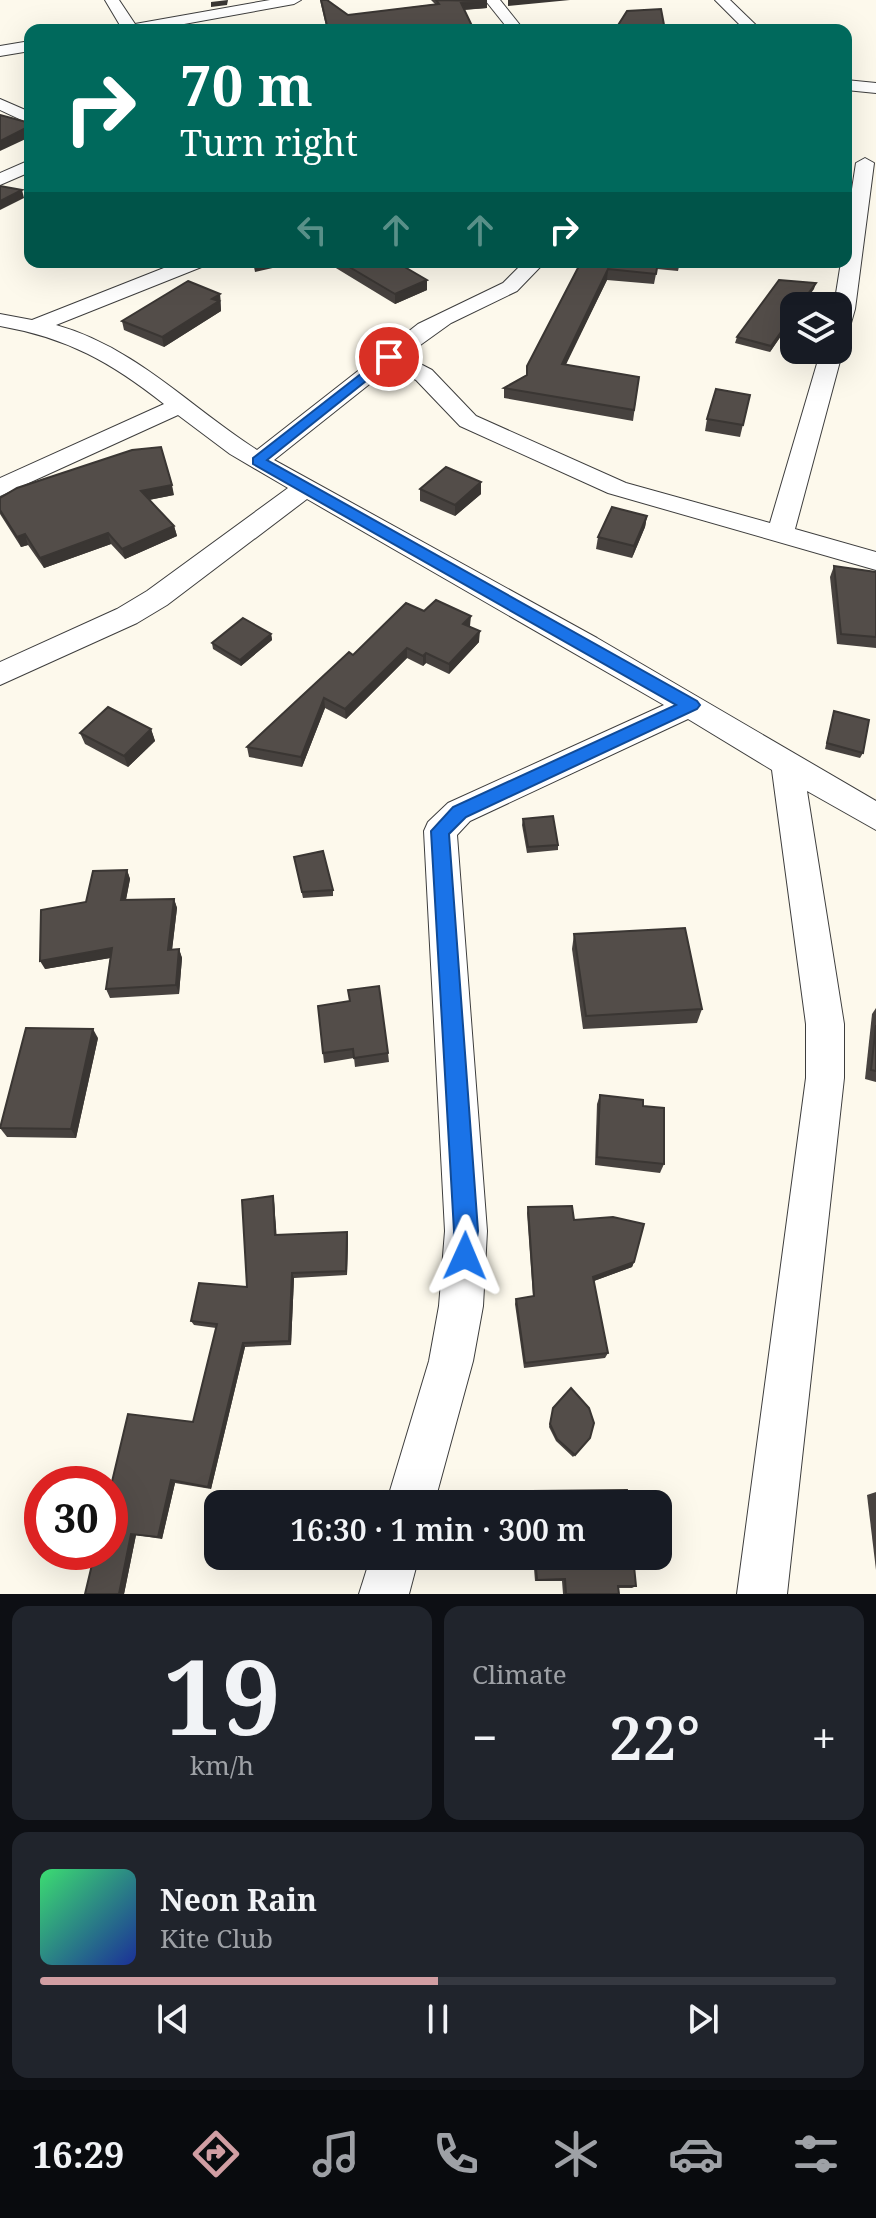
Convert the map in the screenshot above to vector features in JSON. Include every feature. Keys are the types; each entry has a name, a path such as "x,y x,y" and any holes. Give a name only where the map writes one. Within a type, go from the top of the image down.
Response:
{"street":[{"path":"112,0 126,24"},
{"path":"162,24 294,0"},
{"path":"492,0 512,24"},
{"path":"722,0 748,24"},
{"path":"0,51 24,47"},
{"path":"852,86 876,88"},
{"path":"0,104 24,116"},
{"path":"852,244 862,163"},
{"path":"0,180 24,168"},
{"path":"35,326 182,268"},
{"path":"258,461 443,318 510,287 529,268"},
{"path":"846,292 849,268"},
{"path":"0,320 35,326 74,338 111,356 258,461 691,705 787,766 876,817"},
{"path":"389,357 424,375 468,421 617,488 876,561"},
{"path":"780,535 828,364"},
{"path":"0,488 178,406"},
{"path":"5,663 127,616 157,598 305,488"},
{"path":"414,1490 451,1361 461,1306 466,1231 440,831 459,812 691,705"},
{"path":"762,1594 825,1078 825,1024 787,766"},
{"path":"384,1594 391,1570"}],"building":[{"path":"321,0 327,0 348,15 439,4 436,0 487,1 461,3 471,24 327,24"},
{"path":"661,9 664,24 619,24 627,11"},
{"path":"0,115 24,121 24,129 0,141"},
{"path":"0,186 22,190 0,201"},
{"path":"351,268 406,268 427,280 395,294"},
{"path":"578,268 657,268 656,274 608,269 562,364 639,377 634,410 504,388 527,375 527,366"},
{"path":"779,280 816,283 809,292 780,292 780,333 771,346 737,337"},
{"path":"188,281 220,294 212,299 219,301 162,337 122,321"},
{"path":"716,389 750,395 743,425 707,419"},
{"path":"161,447 172,485 141,491 174,526 122,549 108,533 40,558 25,534 17,537 0,510 0,498 17,488 132,450"},
{"path":"446,467 481,482 455,505 420,489"},
{"path":"612,507 647,516 634,546 598,537"},
{"path":"834,566 876,572 876,637 841,634"},
{"path":"436,600 471,616 463,624 480,631 449,664 407,648 345,709 324,698 301,757 247,747 349,652 353,655 406,603 424,611"},
{"path":"243,618 271,634 240,660 212,643"},
{"path":"108,707 151,729 124,756 80,733"},
{"path":"834,711 869,720 863,753 827,743"},
{"path":"553,816 558,845 528,847 523,819"},
{"path":"323,851 333,890 302,892 294,857"},
{"path":"127,870 121,900 174,899 168,950 179,949 176,985 106,989 112,948 40,961 41,910 86,902 93,871"},
{"path":"685,928 702,1009 586,1016 574,934"},
{"path":"379,986 388,1053 354,1058 353,1049 323,1053 318,1006 350,1001 348,990"},
{"path":"876,1025 876,1071 871,1070"},
{"path":"26,1028 93,1029 71,1129 0,1128"},
{"path":"600,1095 643,1100 643,1106 664,1108 664,1164 597,1157"},
{"path":"273,1196 275,1235 347,1232 346,1271 292,1273 289,1341 243,1343 208,1487 171,1480 158,1537 131,1534 128,1549 128,1466 116,1466 128,1414 193,1422 217,1324 191,1321 199,1283 247,1287 242,1200"},
{"path":"572,1206 574,1220 613,1217 644,1224 634,1262 593,1277 608,1353 525,1363 516,1299 534,1296 528,1207"},
{"path":"571,1388 589,1408 594,1423 590,1438 575,1455 557,1439 550,1424 553,1408"},
{"path":"91,1570 124,1570 119,1594 85,1594"},
{"path":"536,1570 634,1570 636,1586 618,1586 619,1594 566,1594 565,1579 537,1580"}],"route":[{"path":"389,357 258,461 691,705 459,812 440,831 466,1231 465,1256"}]}
